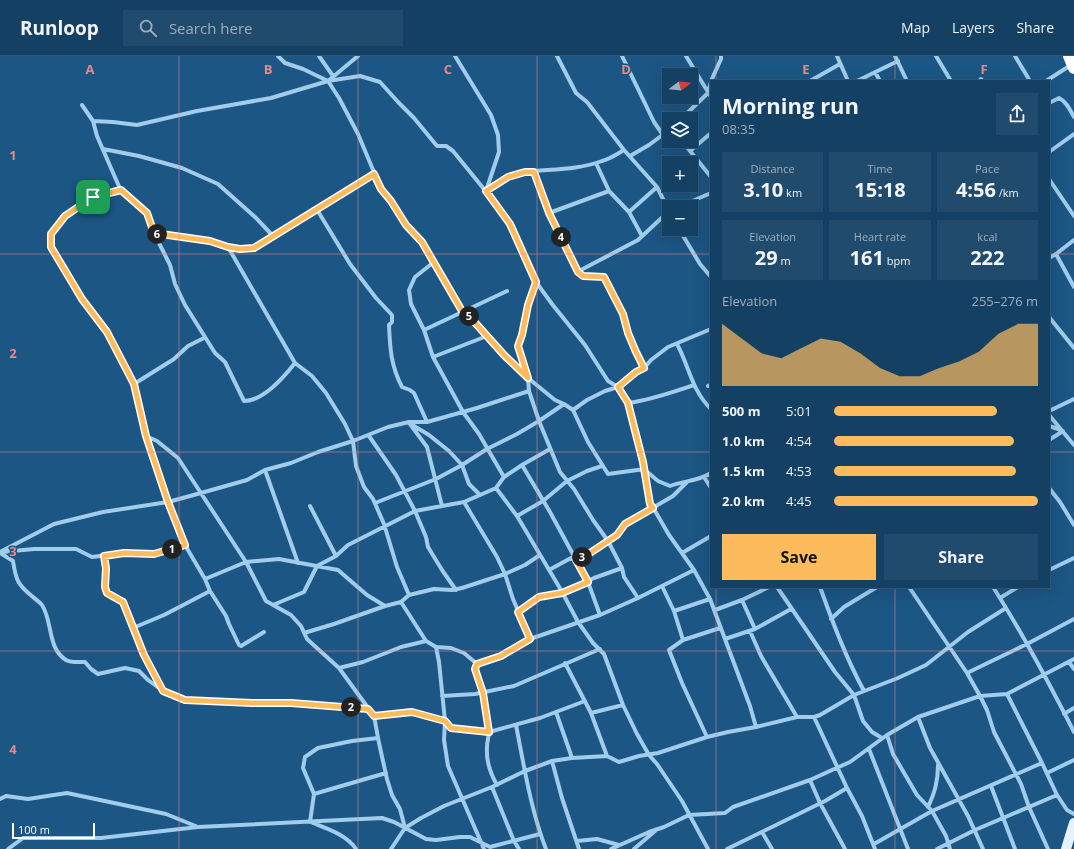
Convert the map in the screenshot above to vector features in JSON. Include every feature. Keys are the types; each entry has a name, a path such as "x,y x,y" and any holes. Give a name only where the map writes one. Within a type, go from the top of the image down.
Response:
{"main road":[{"path":"1066,849 1074,826"}],"street":[{"path":"278,56 285,64 303,69 328,81 358,134 381,189 391,201 406,225 422,242 462,311 470,317 528,378 555,400 573,410 602,466 608,474 644,469 658,481 670,486 704,478 710,474"},
{"path":"319,56 333,76"},
{"path":"328,81 358,56"},
{"path":"455,56 491,115 498,135 499,152 486,191"},
{"path":"557,56 576,93 587,102 624,150 657,187 664,200"},
{"path":"622,56 654,122 662,134"},
{"path":"686,56 709,95 689,112"},
{"path":"711,80 721,56"},
{"path":"837,56 848,80"},
{"path":"895,56 907,80"},
{"path":"1015,56 1029,80"},
{"path":"938,57 950,80"},
{"path":"860,80 898,61"},
{"path":"1047,80 1072,63"},
{"path":"812,80 840,64"},
{"path":"875,72 879,80"},
{"path":"93,121 137,125 196,111 271,98 328,81 360,76 380,82 414,118 437,146 446,146 453,151 486,191 510,224 536,282 585,345 608,381 618,387 628,403 644,469 650,504 694,570 710,599 750,706 756,727"},
{"path":"1050,102 1059,98 1063,100 1074,117"},
{"path":"82,105 93,121 103,149 121,190 147,213 154,233 170,264 175,284 185,305 204,338 215,353 225,362 244,401 252,401 270,389 295,363"},
{"path":"690,151 710,134"},
{"path":"1050,151 1074,134"},
{"path":"630,156 662,136"},
{"path":"688,148 710,176"},
{"path":"103,149 139,156 182,168 218,184 255,217 273,236"},
{"path":"486,191 508,177 525,172 596,163 604,161 624,150"},
{"path":"596,163 609,191 629,212 642,236"},
{"path":"534,172 549,213 578,272 583,276 604,277 623,314 628,333 644,368"},
{"path":"154,233 210,241 240,249 254,248 316,208 374,174"},
{"path":"1050,180 1074,216"},
{"path":"629,212 657,187"},
{"path":"121,190 93,197 65,216 51,234 51,247 82,299 107,332 134,384 146,436 168,502 185,545 206,579 210,591 226,616 240,646 264,632"},
{"path":"549,213 609,191"},
{"path":"694,200 710,193"},
{"path":"316,208 350,264 376,298 392,315 392,322 389,325 390,347 395,374 402,387 410,390 414,394 427,422"},
{"path":"578,272 642,236 662,217"},
{"path":"684,236 700,264 710,276"},
{"path":"1050,257 1074,240"},
{"path":"228,247 295,363 312,376 326,393 345,424 353,441 356,466 364,487 375,503 385,526 409,595"},
{"path":"1056,254 1074,287"},
{"path":"434,262 415,277 409,290 411,304 424,330 433,357 463,412 479,434 504,477"},
{"path":"536,282 528,305 522,335 518,346 528,378 529,391 538,421 560,472 574,489 608,541 622,568 624,577 638,598"},
{"path":"424,330 507,291"},
{"path":"1050,318 1074,348"},
{"path":"573,410 586,400 618,387 636,372 644,368 651,360 668,347 710,330"},
{"path":"433,357 487,336"},
{"path":"134,384 174,359 188,346 204,338"},
{"path":"677,344 683,355 694,385 705,404 710,408"},
{"path":"628,403 639,402 669,394 694,385"},
{"path":"0,552 54,524 104,512 168,502 201,493 247,480 265,470 291,463 318,452 369,436 388,427 409,422 427,422 529,391"},
{"path":"1050,411 1074,399"},
{"path":"375,503 436,479 538,421 564,404"},
{"path":"1050,416 1074,445"},
{"path":"409,422 429,435 449,451 462,465 469,484 480,495"},
{"path":"409,422 427,447 442,506"},
{"path":"1050,426 1062,430"},
{"path":"1050,439 1062,430"},
{"path":"146,436 157,442 178,458 246,562 266,601 291,615 300,626 307,639 339,668 374,716 392,795 400,809 405,828"},
{"path":"369,436 396,475 415,511 426,537 428,547 456,590"},
{"path":"273,604 304,592 317,566 336,556 348,545 415,511 464,502 496,488 504,477 550,449"},
{"path":"522,465 588,582 600,615"},
{"path":"517,516 543,501 567,481 587,471 602,466"},
{"path":"265,470 298,563"},
{"path":"704,478 710,487"},
{"path":"549,570 571,558 576,560 590,553 617,535 625,524 673,496 686,482"},
{"path":"496,488 517,516 578,622 592,643 604,654 623,705 649,756 657,764 678,795 708,849"},
{"path":"1050,489 1060,502 1074,525"},
{"path":"464,502 497,557 530,639"},
{"path":"310,506 336,556"},
{"path":"682,553 710,537"},
{"path":"0,552 34,549 76,549 92,557 124,553 154,554 185,545"},
{"path":"0,552 13,562 15,576 19,585 42,605 52,641 59,654 67,661 85,662 90,669 98,674 125,668 139,671 163,691 185,700 291,703 368,709"},
{"path":"304,633 334,624 364,612 401,602 409,595 434,589 456,590 505,574 525,565 540,555"},
{"path":"104,556 106,568 105,587 107,593 123,602 144,655 163,691"},
{"path":"1050,570 1074,558"},
{"path":"206,579 246,562 279,559 338,570 367,595 384,606"},
{"path":"518,612 539,597 562,593 594,578 622,568"},
{"path":"477,664 501,656 530,639 600,615 694,570"},
{"path":"662,586 674,611 683,640"},
{"path":"758,588 760,592"},
{"path":"715,610 742,600 767,588"},
{"path":"778,588 835,672 854,696 863,721 872,732 882,738"},
{"path":"820,588 831,619 852,669 864,691"},
{"path":"831,619 844,608 876,588"},
{"path":"910,588 967,673 980,696 987,710 994,732 1021,784 1029,807 1048,849"},
{"path":"994,588 1027,644 1074,732"},
{"path":"1000,598 1016,588"},
{"path":"133,628 164,615 210,591"},
{"path":"674,611 710,599"},
{"path":"742,600 755,629"},
{"path":"401,602 426,641 436,647 451,648 464,653 477,664"},
{"path":"391,849 405,828 421,818 444,806 462,800 552,761 607,756 619,762 639,756 649,756 707,737 797,717 814,717 832,709 864,691 926,665 949,646 1006,608"},
{"path":"725,639 755,629 791,609"},
{"path":"967,673 1074,619"},
{"path":"707,737 682,683 669,650 683,640 720,628"},
{"path":"750,631 761,656 797,717"},
{"path":"339,668 363,662 401,647 426,641"},
{"path":"436,647 445,721 444,740 448,766 484,849"},
{"path":"442,696 483,693 514,686 600,649"},
{"path":"611,849 689,815 724,813 733,807 810,780 850,762 882,738 918,716 980,696 1007,694 1074,660"},
{"path":"1069,662 1074,669"},
{"path":"565,663 591,713 607,756"},
{"path":"477,664 475,669 483,693 489,732 487,746 488,760 495,786 514,841 519,849"},
{"path":"1007,694 1057,795 1067,810 1074,814"},
{"path":"374,716 412,712 445,721 451,728 489,732 516,725 585,701"},
{"path":"591,713 623,705"},
{"path":"1064,714 1074,708"},
{"path":"556,712 572,758"},
{"path":"918,716 930,748 975,830 983,849"},
{"path":"814,717 837,768 862,816 875,847 932,811 1042,763"},
{"path":"516,725 525,772 540,834 546,849"},
{"path":"887,735 893,754 917,795 932,811 946,836 950,849"},
{"path":"310,822 314,794 303,768 305,757 318,748 352,741 378,738"},
{"path":"869,748 908,849"},
{"path":"1047,773 1074,760"},
{"path":"552,761 562,798 579,849"},
{"path":"928,807 935,792 938,778 938,764"},
{"path":"314,794 386,773"},
{"path":"810,780 820,803 845,849"},
{"path":"991,786 1015,849"},
{"path":"727,849 847,788"},
{"path":"0,799 6,796 28,799 67,793 166,814 198,827"},
{"path":"937,849 1002,817 1057,795"},
{"path":"8,849 23,838 101,838 198,827 382,818 394,822 426,839 436,840 460,837 470,838 490,847 540,834"},
{"path":"310,822 335,831 353,844 356,849"},
{"path":"634,849 658,829"},
{"path":"762,832 772,849"},
{"path":"577,841 597,839 619,845"}],"route":[{"path":"525,172 534,172 549,213 578,272 583,276 604,277 623,314 628,333 644,368 636,372 618,387 628,403 636,430 650,504 653,508 625,524 617,535 590,553 576,560 588,582 562,593 539,597 518,612 530,639 501,656 477,664 475,669 487,708 489,732 451,728 445,721 412,712 374,716 368,709 291,703 185,700 163,691 144,655 123,602 107,593 105,587 106,568 104,556 124,553 154,554 185,545 168,502 146,436 134,384 107,332 82,299 51,247 51,234 65,216 93,197 121,190 147,213 154,233 210,241 240,249 254,248 316,208 374,174 381,189 391,201 406,225 422,242 462,311 470,317 504,355 528,378 518,346 522,335 528,305 536,282 510,224 486,191 508,177 525,172"}]}
